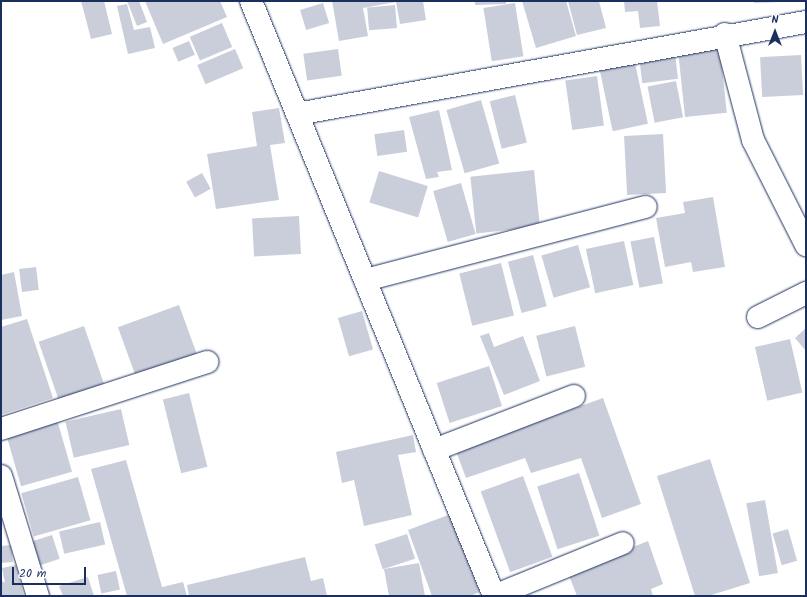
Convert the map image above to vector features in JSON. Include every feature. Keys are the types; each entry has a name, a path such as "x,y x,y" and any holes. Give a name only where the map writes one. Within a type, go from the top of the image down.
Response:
{"street":[{"path":"251,1 494,596 623,543"},
{"path":"297,114 726,34 806,22"},
{"path":"726,34 753,140 806,245"},
{"path":"365,280 646,207"},
{"path":"758,318 806,293"},
{"path":"1,430 207,362"},
{"path":"434,450 574,396"},
{"path":"1,476 9,528 38,596"}],"building":[{"path":"81,1 104,1 112,34 91,39"},
{"path":"127,1 139,1 147,22 137,26"},
{"path":"145,1 220,1 227,17 163,44"},
{"path":"332,1 423,1 426,20 400,24 396,2 363,8 368,36 339,41"},
{"path":"475,1 506,1 506,4 475,5"},
{"path":"522,1 566,1 576,36 536,48"},
{"path":"568,1 599,1 606,28 577,35"},
{"path":"624,1 657,1 660,26 640,28 638,11 625,12"},
{"path":"754,1 779,1 779,2 754,3"},
{"path":"323,3 329,23 306,30 300,10"},
{"path":"515,3 523,56 492,61 483,8"},
{"path":"127,4 134,30 150,27 155,48 128,54 117,6"},
{"path":"395,5 397,28 369,30 367,7"},
{"path":"222,23 232,47 200,61 190,37"},
{"path":"189,41 195,55 178,62 172,48"},
{"path":"720,48 727,113 685,117 678,52"},
{"path":"235,49 243,68 205,84 197,65"},
{"path":"338,49 342,76 307,81 303,54"},
{"path":"675,54 678,79 642,83 639,58"},
{"path":"801,55 803,95 762,97 760,57"},
{"path":"635,63 648,124 613,131 600,70"},
{"path":"597,76 604,126 572,130 565,80"},
{"path":"676,81 683,117 655,123 648,87"},
{"path":"515,95 527,143 502,149 490,101"},
{"path":"481,100 499,163 465,173 446,110"},
{"path":"279,108 285,143 270,145 279,200 216,209 207,154 257,146 252,112"},
{"path":"439,110 452,170 437,172 439,177 426,179 409,117"},
{"path":"404,130 407,152 377,156 374,134"},
{"path":"663,134 666,193 627,195 624,136"},
{"path":"534,170 540,227 476,233 470,177"},
{"path":"379,171 428,186 418,217 369,203"},
{"path":"202,173 211,189 195,197 186,182"},
{"path":"461,183 476,234 448,242 433,191"},
{"path":"713,197 725,267 693,272 691,262 665,267 656,218 685,213 683,202"},
{"path":"299,216 301,254 254,256 252,218"},
{"path":"654,237 663,283 639,288 630,242"},
{"path":"624,241 633,285 595,293 586,249"},
{"path":"578,245 590,287 554,298 541,255"},
{"path":"533,255 547,306 522,313 508,262"},
{"path":"501,263 514,315 472,326 459,273"},
{"path":"36,267 39,290 22,292 19,269"},
{"path":"14,272 22,316 1,320 1,275"},
{"path":"179,305 197,356 136,378 118,327"},
{"path":"362,311 373,349 349,356 338,318"},
{"path":"27,319 53,398 1,415 1,327"},
{"path":"84,326 104,385 59,400 39,342"},
{"path":"575,326 585,367 546,376 536,336"},
{"path":"806,328 806,351 795,338"},
{"path":"489,333 494,347 523,336 540,381 504,395 480,336"},
{"path":"790,339 802,393 767,401 755,347"},
{"path":"489,366 502,406 450,423 437,383"},
{"path":"189,393 207,467 181,473 163,400"},
{"path":"603,398 641,504 602,518 581,458 531,473 525,458 466,478 456,451"},
{"path":"121,409 129,445 74,458 65,422"},
{"path":"56,416 72,472 21,486 5,431"},
{"path":"413,435 416,452 398,455 412,515 364,526 354,480 342,483 336,452"},
{"path":"710,459 750,583 708,596 695,596 657,476"},
{"path":"126,460 162,587 183,582 187,596 127,596 91,469"},
{"path":"579,473 599,536 558,549 537,487"},
{"path":"523,476 552,557 510,572 481,491"},
{"path":"78,477 90,520 34,537 21,493"},
{"path":"765,500 778,573 759,576 746,503"},
{"path":"451,514 480,592 470,596 432,596 408,530"},
{"path":"100,522 105,544 64,554 59,531"},
{"path":"788,529 797,561 782,565 773,533"},
{"path":"407,534 415,559 383,569 375,545"},
{"path":"52,535 60,559 38,566 30,542"},
{"path":"648,541 663,584 651,589 653,596 577,596 568,573"},
{"path":"11,545 13,562 1,563 1,546"},
{"path":"305,557 311,581 323,578 327,596 189,596 187,585"},
{"path":"419,563 425,596 389,596 384,569"},
{"path":"16,565 24,596 1,596 1,580 5,583 2,568"},
{"path":"116,571 120,590 101,594 97,575"},
{"path":"88,577 94,596 63,596 59,586"}]}
